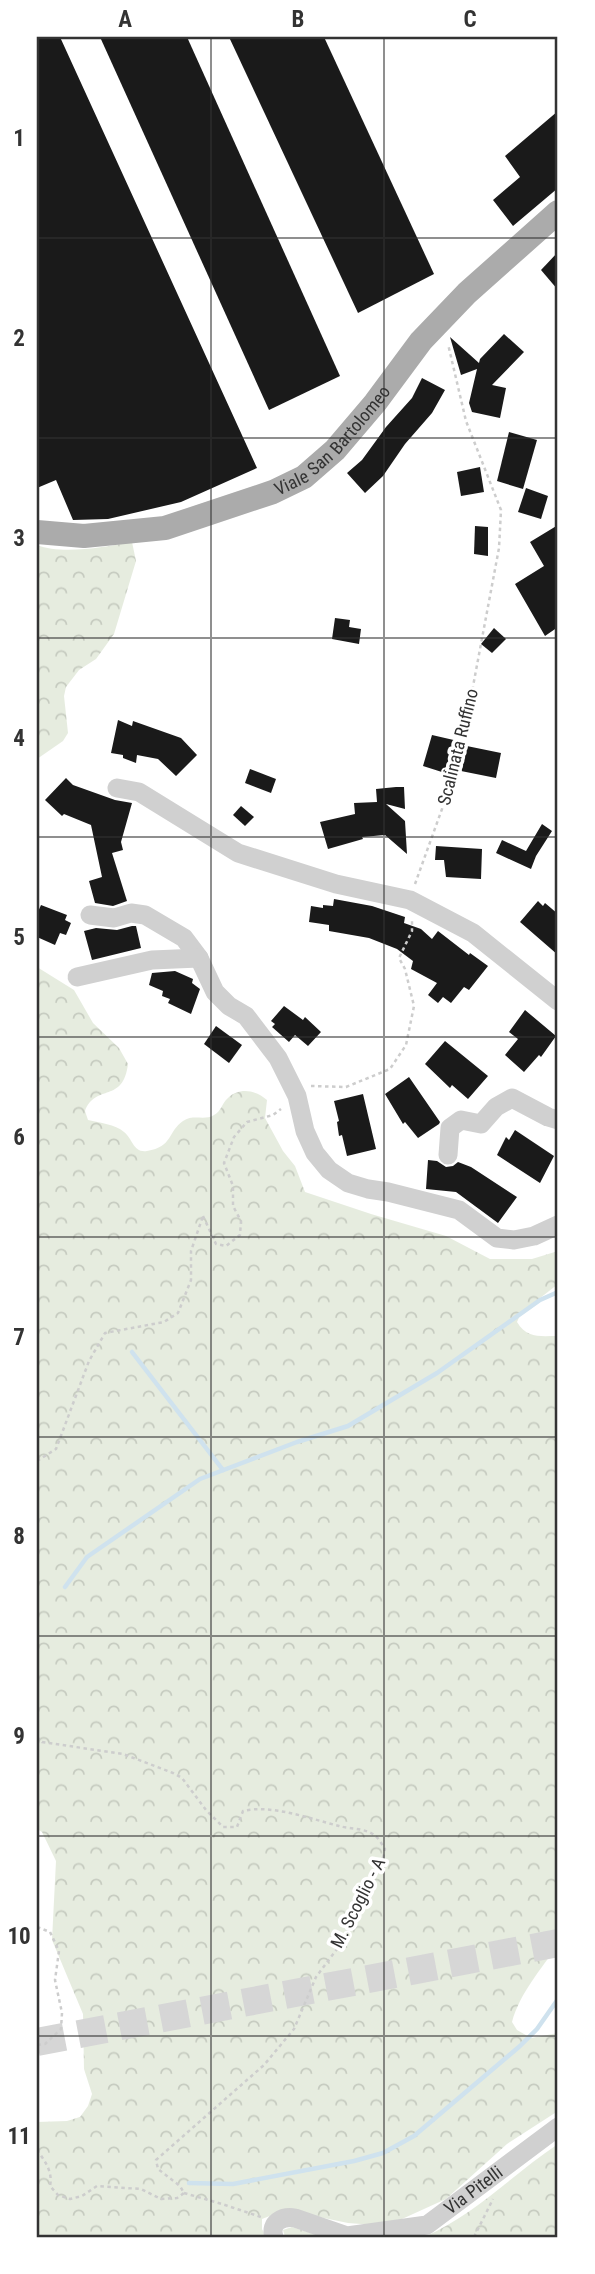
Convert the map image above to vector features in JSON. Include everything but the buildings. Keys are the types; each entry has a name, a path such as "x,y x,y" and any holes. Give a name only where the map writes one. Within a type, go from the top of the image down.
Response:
{"main road":[{"name":"Viale San Bartolomeo","path":"37,532 83,536 165,528 273,492 304,477 335,450 375,403 421,341 442,319 467,293 558,212"}],"street":[{"path":"117,788 139,792 238,853 337,884 410,900 473,933 558,1002"},
{"path":"90,915 114,918 131,914 145,915 184,938 199,958 215,992 229,1006 246,1016 278,1058 297,1096 305,1130 316,1153 329,1170 348,1183 458,1210 496,1238 514,1240 534,1236 558,1225"},
{"path":"77,977 152,960 199,958"},
{"path":"448,1155 450,1128 461,1120 481,1124 496,1107 512,1098 558,1120"},
{"name":"Via Pitelli","path":"275,2230 287,2217 347,2236 427,2225 558,2127"}],"path":[{"name":"Scalinata Ruffino","path":"37,1461 56,1449 89,1361 106,1333 164,1322 178,1313 191,1280 191,1251 203,1216 216,1244 226,1246 240,1235 241,1221 233,1206 233,1186 224,1163 234,1136 247,1122 273,1115 310,1086 346,1087 390,1069 406,1045 414,1006 405,969 399,958 412,931 410,900 442,809 465,729 499,548 501,510 466,421 442,319"},
{"name":"M. Scoglio - A","path":"37,1737 41,1742 122,1754 173,1773 182,1778 206,1810 223,1827 237,1827 243,1811 255,1808 306,1815 375,1835 385,1849 382,1863 367,1888 354,1922 316,1977 294,2029 264,2065 156,2160 158,2169 180,2186 184,2193"},
{"path":"37,1927 50,1932 59,1951 55,1980 62,2013 61,2029 45,2044 37,2045"},
{"path":"37,2150 46,2161 52,2178 50,2186 58,2195 69,2199 82,2196 97,2186 141,2189 161,2199 177,2198 184,2193 222,2204 275,2230"}],"green space":[{"path":"132,542 136,561 114,634 96,659 79,670 66,687 64,696 68,733 63,741 37,759 37,545 71,550"},
{"path":"37,967 74,990 93,1023 119,1048 128,1064 121,1084 96,1097 85,1111 88,1120 120,1129 139,1150 147,1151 161,1146 178,1125 187,1119 216,1114 226,1100 237,1092 253,1092 267,1100 265,1118 283,1151 295,1166 305,1192 446,1236 490,1259 532,1259 558,1251 558,1284 521,1313 517,1322 530,1334 558,1336 558,1945 526,1991 512,2022 517,2030 531,2038 558,2033 558,2111 507,2144 446,2199 391,2224 348,2223 285,2210 262,2219 262,2229 266,2237 37,2237 37,2122 67,2121 80,2117 92,2094 84,2069 83,2014 52,1940 56,1861 42,1832 37,1829"},
{"path":"558,2144 558,2237 424,2237 477,2206"},
{"path":"292,2227 323,2237 285,2237 283,2230"}],"waterway":[{"path":"65,1587 87,1557 200,1479 297,1442 348,1426 437,1373 540,1300 558,1292"},
{"path":"132,1352 223,1470"},
{"path":"189,2183 233,2184 383,2153 414,2136 520,2046 537,2029 558,1999"}],"tunnel":[{"path":"37,2042 558,1943"}]}
